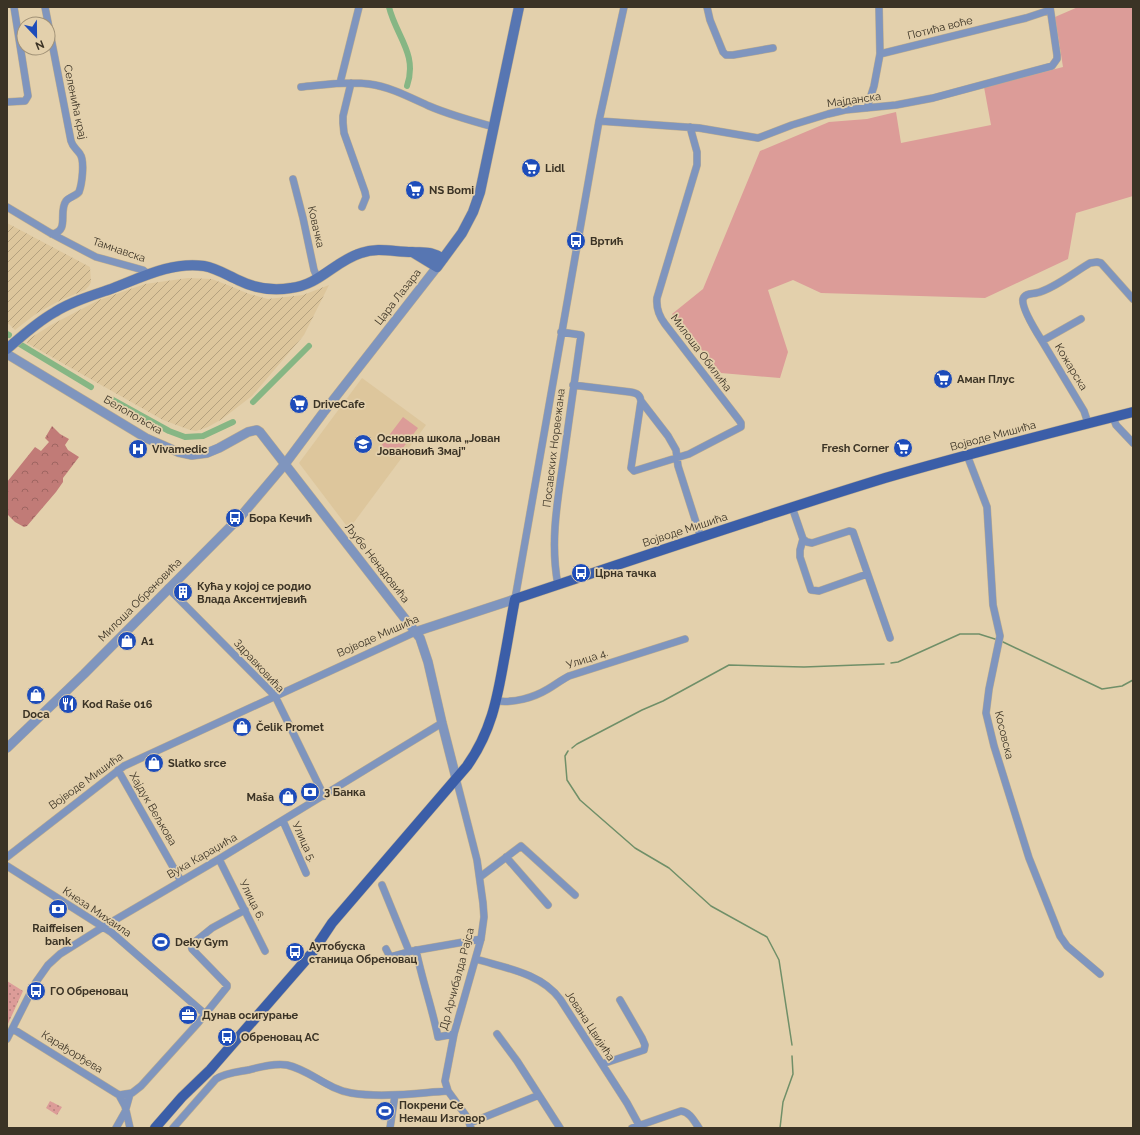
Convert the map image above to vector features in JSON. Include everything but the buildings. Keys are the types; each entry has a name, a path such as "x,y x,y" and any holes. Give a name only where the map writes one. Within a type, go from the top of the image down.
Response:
{"main road":[{"name":"Цара Лазара","path":"437,267 462,233 473,212 484,178 519,7"},
{"name":"Тамнавска","path":"149,275 177,266 204,266 218,270 239,281 256,287 274,289 292,288 318,279 341,263 361,253 379,250 430,252 444,259"},
{"path":"412,252 437,267"},
{"path":"7,349 31,328 71,303 149,275"},
{"name":"Војводе Мишића","path":"514,599 792,507 886,478 967,455 1133,412"},
{"path":"155,1128 182,1097 210,1070 312,953 336,919 467,766 480,744 492,718 497,701 514,599"}],"street":[{"path":"7,102 25,100 28,96 14,7"},
{"name":"Селенића крај","path":"45,7 71,142 73,147 81,155 82,164 79,192 66,201 64,205 61,229 52,234"},
{"path":"340,83 359,7"},
{"path":"514,599 599,120 624,7"},
{"path":"707,7 710,20 726,56 773,48"},
{"path":"867,108 874,86 880,54 879,7"},
{"name":"Мајданска","path":"599,120 712,129 758,138 792,125 845,110 896,105 933,98 1052,66 1057,59 1057,55 1050,9"},
{"name":"Потића воће","path":"880,54 1026,18 1050,9"},
{"path":"301,87 340,83 370,84 385,87 451,114 494,127"},
{"path":"351,83 342,123 344,133 365,192 366,197 362,207"},
{"name":"Милоша Обилића","path":"677,458 689,454 741,427 741,423 665,324 657,307 657,298 697,165 698,152 690,127"},
{"name":"Ковачка","path":"293,180 304,218 314,270 318,279"},
{"name":"Тамнавска","path":"7,207 52,234 96,257 144,270 149,275"},
{"path":"1042,341 1025,308 1023,300 1024,297 1026,295 1043,291 1090,263 1097,262 1105,266 1133,299"},
{"name":"Цара Лазара","path":"285,464 323,412 437,267"},
{"name":"Кожарска","path":"1081,319 1042,341 1084,411 1088,423"},
{"name":"Посавских Норвежана","path":"558,585 554,560 555,532 581,335 561,332"},
{"name":"Белопољска","path":"7,354 146,438 178,452 192,455 207,453 248,432 258,430 285,464"},
{"path":"574,385 636,393 640,396 641,401 674,445 678,466 701,538"},
{"path":"641,401 631,469 635,471 677,458"},
{"path":"1113,417 1116,425 1133,443"},
{"name":"Косовска","path":"967,455 987,507 993,605 1000,636 989,689 986,713 994,746 1030,858 1060,936 1067,946 1100,974"},
{"name":"Милоша Обреновића","path":"7,748 84,674 168,588 230,528 285,464"},
{"name":"Љубе Ненадовића","path":"285,464 422,641 456,778"},
{"path":"792,507 803,539 800,557 811,590 818,591 867,574"},
{"path":"803,539 812,543 850,531 854,532 890,638"},
{"name":"Здравковића","path":"168,588 275,696 324,796"},
{"name":"Војводе Мишића","path":"7,857 118,770 149,754 415,632 514,599"},
{"name":"Улица 4.","path":"497,701 512,701 532,697 569,676 685,639"},
{"name":"Вука Караџића","path":"7,1039 31,992 48,965 60,954 283,821 442,723"},
{"name":"Хајдук Вељкова","path":"118,770 181,881"},
{"name":"Др Арчибалда Рајса","path":"448,1091 445,1076 454,1034 481,939 484,909 480,877 456,778"},
{"name":"Улица 5.","path":"283,821 306,873"},
{"path":"480,877 521,846 575,895"},
{"path":"506,858 548,905"},
{"name":"Улица 6.","path":"219,859 265,951"},
{"name":"Кнеза Михаила","path":"7,866 118,938 205,1014"},
{"path":"382,886 412,951 433,1010 438,1037 454,1034"},
{"path":"118,1095 130,1094 141,1086 227,987 227,985 192,949 191,945 212,928 245,910"},
{"path":"386,949 390,956 481,939"},
{"name":"Јована Цвијића","path":"476,959 532,977 548,985 560,998 602,1064 636,1127"},
{"path":"602,1064 644,1050 645,1045 642,1038 620,1000"},
{"name":"Карађорђева","path":"13,1029 118,1095 126,1110 130,1128"},
{"path":"497,1034 560,1128"},
{"path":"173,1128 218,1077 265,1066 286,1065 296,1068 335,1089 346,1092 374,1095 395,1095 448,1091 463,1111 471,1126 539,1095"},
{"name":"Карађорђева","path":"126,1110 130,1094"},
{"path":"390,1128 395,1095"},
{"path":"116,1128 126,1110"},
{"path":"636,1127 681,1111 690,1114 699,1128"}],"shaded area":[{"path":"1078,7 1133,7 1133,196 1076,213 1068,259 985,298 821,293 793,280 768,290 788,352 780,378 721,373 672,314 703,289 760,151 829,122 867,119 896,112 901,143 991,125 984,87 1063,67 1055,17"},
{"path":"7,223 90,267 91,282 85,290 61,300 37,313 15,330 9,324 7,325"},
{"path":"188,278 212,279 249,294 268,299 303,295 329,285 304,335 252,396 222,419 208,427 196,431 163,420 27,343 29,339 51,325 99,300 145,284"},
{"name":"Основна школа „Јован Јовановић Змај”","path":"362,378 426,425 349,529 299,463"},
{"path":"403,417 418,428 396,457 381,446"},
{"path":"7,981 23,991 7,1026"},
{"path":"50,1101 62,1107 57,1115 46,1108"}],"green space":[{"path":"52,426 60,434 69,439 65,445 68,450 79,457 63,478 63,482 56,492 27,526 24,527 15,522 7,514 7,482 35,447 41,451 49,442 45,438"}],"waterway":[{"path":"389,7 408,55 410,75 407,86"},
{"path":"18,343 91,387"},
{"path":"253,402 309,346"},
{"path":"111,399 169,431 185,437 203,436 233,422"},
{"path":"891,663 898,662 960,634 979,634 998,640"},
{"path":"1001,641 1102,689 1122,686 1133,680"},
{"path":"572,748 729,665 804,667 884,664"},
{"path":"568,751 565,756 567,780 580,800 635,848 669,868 711,906 767,937 779,960 792,1045"},
{"path":"780,1128 783,1102 793,1074 792,1056"}],"place":[{"name":"Lidl","path":"531,168"},
{"name":"NS Bomi","path":"415,190"},
{"name":"Вртић","path":"576,241"},
{"name":"Аман Плус","path":"943,379"},
{"name":"DriveCafe","path":"299,404"},
{"name":"Основна школа „Јован Јовановић Змај”","path":"363,444"},
{"name":"Fresh Corner","path":"903,448"},
{"name":"Vivamedic","path":"138,449"},
{"name":"Бора Кечић","path":"235,518"},
{"name":"Црна тачка","path":"581,573"},
{"name":"Кућа у којој се родио Влада Аксентијевић","path":"183,592"},
{"name":"A1","path":"127,641"},
{"name":"Doca","path":"36,695"},
{"name":"Kod Raše 016","path":"68,704"},
{"name":"Čelik Promet","path":"242,727"},
{"name":"Slatko srce","path":"154,763"},
{"name":"3 Банка","path":"310,792"},
{"name":"Maša","path":"288,797"},
{"name":"Raiffeisen bank","path":"58,909"},
{"name":"Deky Gym","path":"161,942"},
{"name":"Аутобуска станица Обреновац","path":"295,952"},
{"name":"ГО Обреновац","path":"36,991"},
{"name":"Дунав осигурање","path":"188,1015"},
{"name":"Обреновац АС","path":"227,1037"},
{"name":"Покрени Се Немаш Изговор","path":"385,1111"}]}
